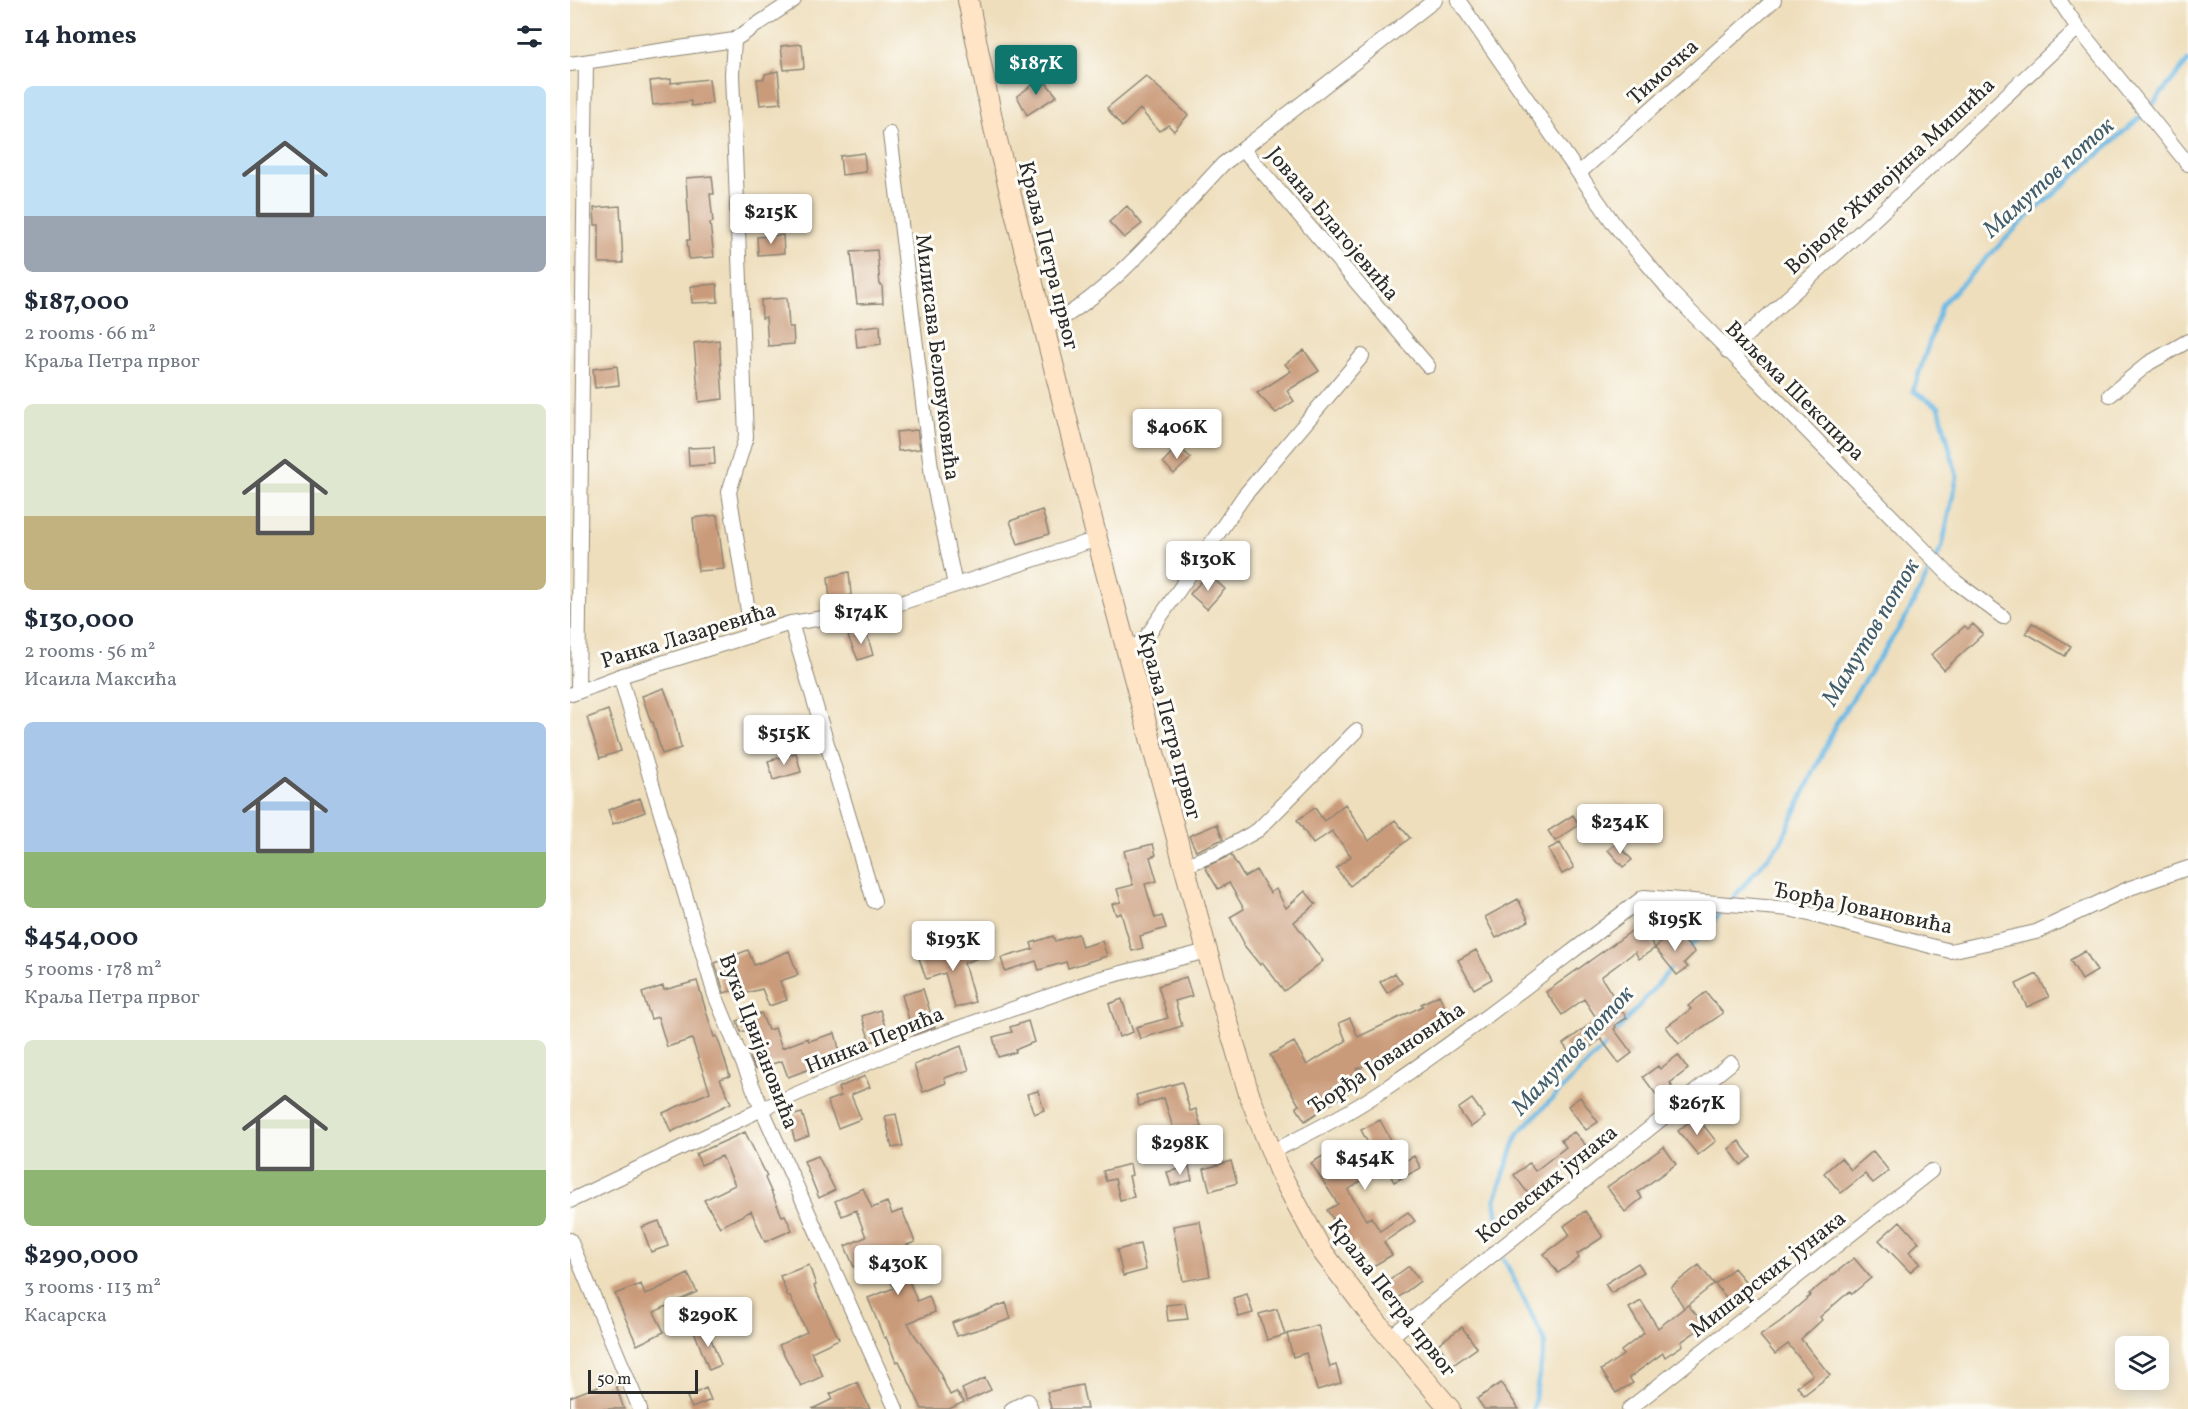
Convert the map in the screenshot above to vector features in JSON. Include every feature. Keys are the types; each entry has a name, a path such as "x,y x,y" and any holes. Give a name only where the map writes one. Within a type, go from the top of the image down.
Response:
{"street":[{"path":"570,64 734,40 794,0"},
{"name":"Краља Петра првог","path":"968,0 994,128 1097,539 1240,1067 1285,1184 1322,1251 1389,1338 1450,1409"},
{"path":"1243,149 1435,0"},
{"name":"Виљема Шекспира","path":"1458,0 1614,224 1672,293 1956,582 2003,616"},
{"name":"Тимочка","path":"1579,173 1774,0"},
{"path":"2059,0 2078,28 2188,164"},
{"name":"Војводе Живојина Мишића","path":"1728,352 1868,225 2078,28"},
{"path":"734,40 732,74 746,437 729,492 752,636"},
{"path":"574,693 586,62"},
{"name":"Милисава Беловуковића","path":"890,134 932,476 955,585"},
{"name":"Јована Благојевића","path":"1044,329 1080,306 1114,279 1223,164 1243,149 1428,366"},
{"path":"2110,395 2150,363 2188,341"},
{"path":"1127,655 1148,636 1244,496 1362,356"},
{"name":"Ранка Лазаревића","path":"574,693 620,676 791,623 882,609 1097,539"},
{"path":"791,623 874,901"},
{"name":"Вука Цвијановића","path":"620,676 715,995 762,1109 896,1409"},
{"path":"1184,866 1219,852 1258,830 1356,732"},
{"name":"Ђорђа Јовановића","path":"1272,1152 1341,1116 1426,1060 1644,897 1790,909 1950,951 2036,932 2130,888 2188,868"},
{"name":"Нинка Перића","path":"570,1201 762,1109 928,1039 1098,979 1207,951"},
{"name":"Косовских јунака","path":"1389,1338 1731,1063"},
{"name":"Мишарских јунака","path":"1629,1409 1931,1171"},
{"path":"570,1240 640,1409"},
{"path":"1012,1409 1030,1405"}],"building":[{"path":"802,44 804,68 784,70 781,46"},
{"path":"778,71 781,103 760,105 757,79 764,79 765,74"},
{"path":"1146,76 1188,115 1174,131 1168,125 1159,131 1140,109 1122,127 1107,108"},
{"path":"1042,78 1057,96 1027,115 1017,96"},
{"path":"671,79 671,83 709,79 712,103 691,106 691,101 653,105 650,81"},
{"path":"864,153 866,172 842,175 840,156"},
{"path":"712,176 714,194 710,194 713,222 710,223 714,257 689,259 686,178"},
{"path":"620,206 623,263 599,263 599,225 595,225 594,208"},
{"path":"1127,206 1142,224 1124,238 1109,222"},
{"path":"783,235 784,253 758,255 757,237"},
{"path":"877,250 883,303 857,304 851,252"},
{"path":"717,284 718,302 692,303 691,286"},
{"path":"787,298 789,327 793,327 794,344 768,346 766,317 762,318 761,300"},
{"path":"880,325 881,344 857,347 855,328"},
{"path":"719,340 723,399 699,402 694,343"},
{"path":"1304,350 1319,371 1287,391 1294,401 1276,413 1257,393 1291,371 1285,364"},
{"path":"617,366 619,385 595,388 593,369"},
{"path":"917,430 920,449 898,451 896,432"},
{"path":"1178,446 1191,458 1174,474 1163,462"},
{"path":"714,447 715,464 689,466 688,448"},
{"path":"1042,510 1049,534 1018,544 1010,521"},
{"path":"717,515 724,569 698,571 693,518"},
{"path":"849,572 851,595 830,601 828,577"},
{"path":"1208,574 1225,589 1207,609 1190,594"},
{"path":"2032,623 2071,646 2065,656 2026,633"},
{"path":"1973,624 1983,634 1944,670 1931,655 1965,626 1968,629"},
{"path":"866,631 873,655 858,660 848,636"},
{"path":"664,688 673,712 681,748 662,754 653,722 651,722 642,696"},
{"path":"608,710 621,751 600,758 587,718"},
{"path":"796,753 801,772 773,780 768,761"},
{"path":"640,798 645,812 613,824 608,810"},
{"path":"1345,804 1369,841 1395,820 1410,838 1350,886 1336,868 1351,856 1332,831 1313,844 1297,820 1315,808 1324,821"},
{"path":"1573,815 1579,825 1555,841 1548,831"},
{"path":"1217,824 1223,839 1196,851 1189,836"},
{"path":"1560,843 1574,868 1562,874 1548,849"},
{"path":"1617,843 1632,860 1623,867 1608,850"},
{"path":"1153,844 1156,855 1150,857 1157,881 1145,884 1155,918 1162,916 1166,928 1140,936 1143,948 1132,951 1121,913 1116,915 1112,904 1121,902 1117,889 1133,885 1124,851"},
{"path":"1231,855 1244,877 1256,870 1270,893 1276,889 1286,908 1305,891 1316,904 1294,922 1323,961 1284,991 1263,963 1260,965 1243,944 1230,917 1244,909 1229,883 1218,889 1205,867"},
{"path":"1518,899 1529,921 1496,938 1485,917"},
{"path":"1640,925 1655,948 1639,959 1635,952 1601,977 1627,1018 1615,1025 1614,1029 1632,1053 1619,1063 1601,1039 1574,1059 1563,1044 1597,1019 1584,999 1562,1015 1546,992"},
{"path":"1673,930 1695,952 1684,963 1688,967 1677,975 1655,948"},
{"path":"1078,934 1082,947 1102,941 1107,956 1068,968 1066,962 1039,970 1036,961 1005,971 1001,958 1033,949 1031,943 1053,936 1055,941"},
{"path":"973,943 978,958 964,963 975,1002 955,1008 945,973 926,979 919,958 932,954 933,957"},
{"path":"748,950 754,965 789,951 798,975 780,981 787,1000 769,1006 762,989 739,995 737,989 724,993 715,963"},
{"path":"1476,950 1492,979 1474,989 1458,960"},
{"path":"2085,951 2097,971 2082,980 2070,960"},
{"path":"1395,973 1402,983 1387,993 1380,982"},
{"path":"2037,974 2049,997 2027,1007 2016,984"},
{"path":"1186,977 1192,996 1175,1001 1182,1026 1140,1039 1136,1027 1168,1018 1158,986"},
{"path":"697,981 714,1037 717,1036 730,1076 720,1079 731,1103 671,1132 663,1113 710,1092 692,1039 667,1047 658,1017 651,1019 642,993 663,986 664,990"},
{"path":"923,989 935,1027 913,1034 902,995"},
{"path":"1706,992 1723,1013 1679,1044 1666,1027 1691,1009 1688,1006"},
{"path":"1439,995 1451,1019 1407,1042 1409,1046 1356,1069 1364,1082 1305,1121 1296,1107 1299,1105 1270,1055 1294,1042 1307,1065 1346,1041 1339,1023 1350,1018 1358,1037 1423,1006 1421,1004"},
{"path":"1122,999 1133,1032 1119,1037 1109,1004"},
{"path":"880,1010 888,1036 870,1042 862,1016"},
{"path":"761,1013 768,1030 775,1028 782,1048 808,1038 809,1041 835,1033 840,1053 816,1060 818,1066 788,1077 782,1061 755,1069 751,1059 757,1057 747,1030 741,1032 737,1021"},
{"path":"1028,1021 1034,1042 1015,1050 1016,1052 998,1057 993,1037 1012,1032 1010,1027"},
{"path":"961,1046 969,1070 944,1078 946,1083 923,1092 914,1065"},
{"path":"1678,1055 1688,1069 1670,1083 1672,1086 1658,1097 1643,1077 1658,1066 1660,1069"},
{"path":"865,1076 870,1087 851,1095 861,1119 838,1128 827,1101 841,1096 838,1088"},
{"path":"1182,1082 1190,1111 1196,1109 1201,1127 1175,1135 1164,1098 1139,1106 1136,1095"},
{"path":"1038,1091 1044,1110 1034,1114 1027,1094"},
{"path":"1580,1097 1598,1122 1586,1130 1568,1106"},
{"path":"1472,1099 1485,1117 1471,1127 1458,1109"},
{"path":"802,1113 809,1136 795,1141 788,1117"},
{"path":"896,1114 903,1146 892,1148 885,1116"},
{"path":"1696,1116 1716,1141 1698,1155 1678,1131"},
{"path":"1380,1120 1403,1162 1414,1156 1421,1168 1394,1182 1385,1165 1348,1190 1366,1220 1371,1217 1380,1231 1408,1212 1415,1221 1384,1242 1392,1255 1370,1268 1355,1242 1350,1245 1327,1210 1338,1204 1311,1163 1328,1153 1335,1165 1368,1143 1361,1130"},
{"path":"745,1132 767,1176 765,1178 782,1216 785,1215 792,1230 765,1242 751,1211 720,1227 704,1200 735,1185 722,1156 701,1165 696,1154"},
{"path":"1574,1132 1588,1148 1544,1182 1546,1184 1530,1196 1514,1175 1529,1163 1535,1171 1566,1147 1561,1140"},
{"path":"1739,1141 1751,1157 1741,1165 1729,1149"},
{"path":"1664,1147 1676,1164 1638,1192 1642,1198 1625,1212 1607,1187"},
{"path":"1873,1151 1889,1171 1873,1183 1865,1174 1841,1193 1824,1173 1841,1158 1851,1170"},
{"path":"818,1156 835,1190 819,1198 804,1161"},
{"path":"1231,1161 1237,1183 1210,1191 1204,1169"},
{"path":"1130,1164 1132,1175 1129,1176 1134,1197 1120,1200 1115,1179 1106,1181 1103,1171"},
{"path":"1189,1167 1192,1180 1171,1186 1167,1172"},
{"path":"863,1188 872,1208 887,1202 892,1214 902,1210 915,1242 907,1245 918,1267 906,1273 917,1301 929,1296 935,1312 908,1323 936,1365 950,1395 956,1392 964,1402 949,1409 922,1409 899,1361 896,1362 886,1337 884,1338 868,1298 894,1288 879,1256 854,1267 845,1246 866,1237 856,1210 842,1216 835,1201"},
{"path":"1585,1211 1603,1237 1577,1254 1579,1258 1558,1273 1544,1254 1570,1235 1564,1226"},
{"path":"659,1221 668,1246 651,1252 642,1227"},
{"path":"1200,1221 1210,1276 1183,1281 1173,1226"},
{"path":"1900,1221 1919,1242 1909,1252 1920,1263 1910,1272 1879,1240"},
{"path":"1140,1244 1146,1270 1123,1276 1117,1250"},
{"path":"1854,1258 1871,1278 1852,1294 1850,1291 1820,1317 1822,1320 1801,1339 1830,1375 1804,1395 1797,1386 1813,1375 1788,1344 1775,1354 1760,1336 1781,1321 1811,1295 1809,1294"},
{"path":"1638,1263 1644,1272 1611,1293 1605,1284"},
{"path":"809,1265 816,1285 814,1286 839,1339 811,1352 823,1376 801,1386 779,1345 807,1332 790,1296 788,1297 780,1276"},
{"path":"1699,1265 1714,1284 1684,1308 1671,1287"},
{"path":"1409,1266 1420,1281 1395,1300 1383,1285"},
{"path":"1734,1268 1750,1287 1731,1303 1715,1284"},
{"path":"688,1274 697,1292 654,1312 664,1332 637,1345 615,1294 641,1284 645,1295"},
{"path":"1247,1294 1253,1313 1239,1317 1233,1298"},
{"path":"1641,1301 1658,1328 1688,1305 1705,1325 1681,1342 1683,1345 1665,1357 1663,1353 1629,1378 1633,1383 1616,1393 1601,1370 1623,1355 1621,1351 1644,1333 1629,1308"},
{"path":"1006,1303 1011,1319 957,1336 952,1323"},
{"path":"1185,1303 1188,1319 1168,1321 1166,1305"},
{"path":"1277,1309 1285,1335 1267,1340 1259,1314"},
{"path":"1318,1325 1330,1367 1336,1365 1341,1383 1317,1390 1306,1353 1293,1357 1287,1334"},
{"path":"706,1326 721,1365 709,1370 694,1331"},
{"path":"1462,1327 1477,1348 1453,1365 1438,1344"},
{"path":"985,1378 991,1390 967,1401 962,1389"},
{"path":"614,1380 624,1409 570,1409 570,1397"},
{"path":"857,1382 870,1409 812,1409 833,1399 830,1394"},
{"path":"1501,1383 1519,1409 1484,1409 1477,1399"},
{"path":"1082,1385 1087,1409 1051,1409 1047,1392"},
{"path":"706,1388 711,1400 692,1408 687,1397"}],"waterway":[{"name":"Мамутов поток","path":"1688,950 1781,842 1837,722 1905,619 1942,547 1957,477 1939,407 1913,391 1942,304 2023,221 2146,112 2188,61"},
{"name":"Мамутов поток","path":"1613,1036 1674,965"},
{"name":"Мамутов поток","path":"1500,1233 1495,1200 1518,1133 1608,1043"},
{"name":"Мамутов поток","path":"1504,1259 1545,1342 1533,1409"}]}
